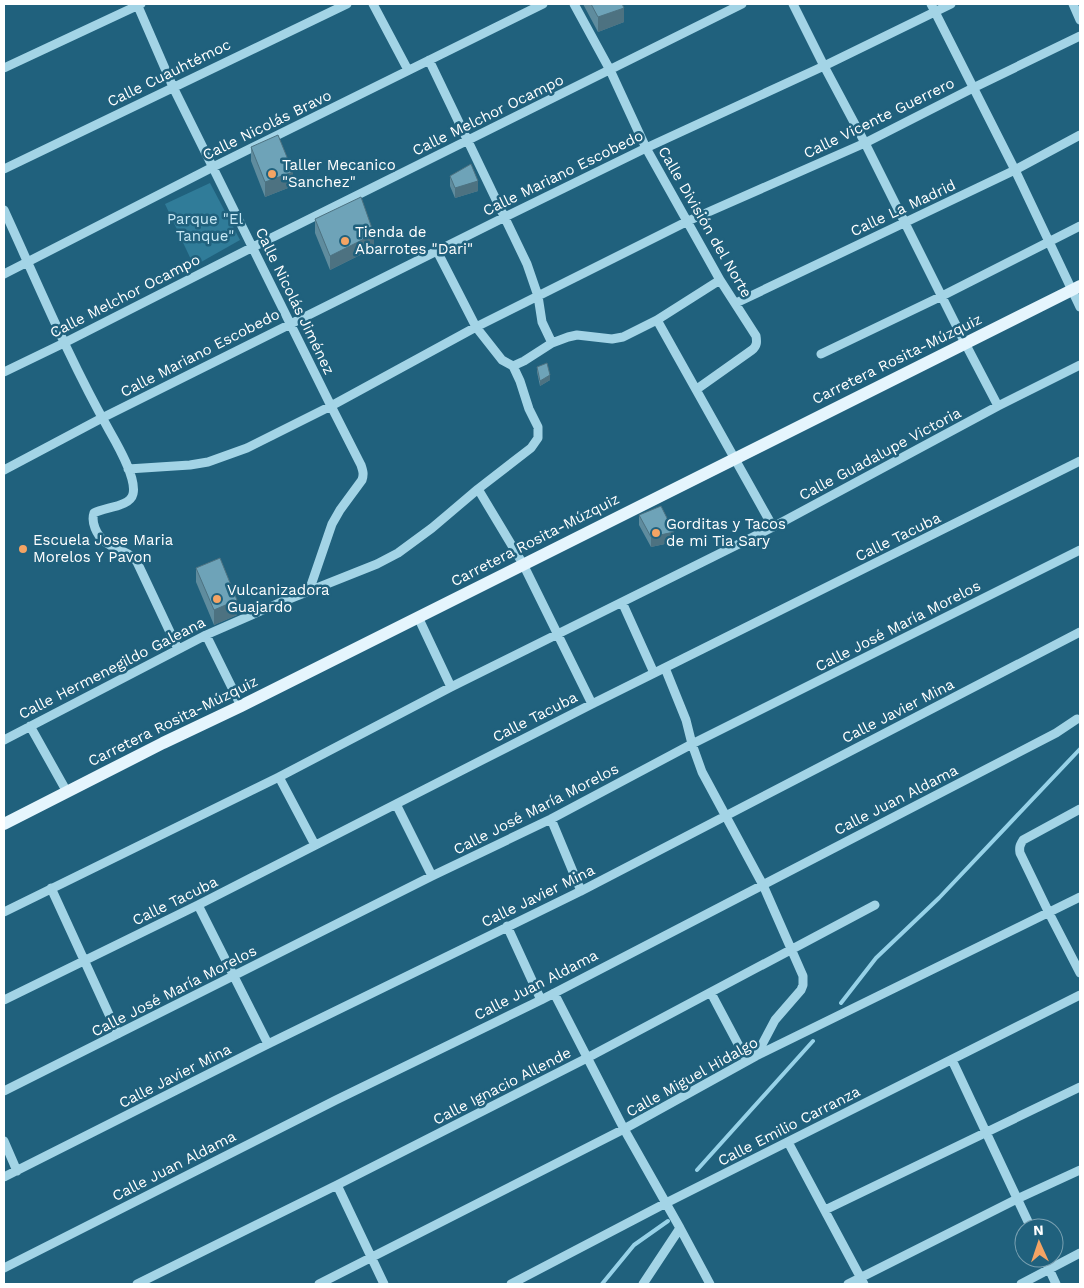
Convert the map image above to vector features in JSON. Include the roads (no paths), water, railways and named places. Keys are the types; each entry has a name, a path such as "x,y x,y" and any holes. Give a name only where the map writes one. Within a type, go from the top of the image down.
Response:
{"main road":[{"name":"Carretera Rosita-Múzquiz","path":"4,824 1076,288"}],"street":[{"name":"Calle Nicolás Jiménez","path":"139,4 173,87 362,465 364,476 332,524 309,591"},
{"path":"4,68 139,4"},
{"name":"Calle Cuauhtémoc","path":"4,169 347,4"},
{"path":"373,4 408,70"},
{"name":"Calle Nicolás Bravo","path":"4,274 213,166 543,4"},
{"name":"Calle División del Norte","path":"574,4 610,70 646,148 720,280 756,336 756,346 752,350 697,389"},
{"name":"Calle Melchor Ocampo","path":"4,372 742,4"},
{"path":"793,4 866,143 904,223 998,406"},
{"name":"Calle Mariano Escobedo","path":"4,470 102,418 505,216 646,148 824,66 933,8 951,4"},
{"path":"1073,4 1080,20"},
{"path":"933,8 1015,170 1049,242 1076,288 1080,307"},
{"name":"Calle Vicente Guerrero","path":"128,469 208,462 247,448 331,406 476,327 688,221 866,143 1080,36"},
{"path":"429,60 527,264 538,296 542,322 552,343"},
{"name":"Calle La Madrid","path":"736,303 1015,170 1080,135"},
{"path":"4,210 64,343 123,456 134,488 130,500 94,513 94,524 101,539 108,545 133,557 138,562 178,649"},
{"path":"821,354 942,296 1080,226"},
{"path":"437,251 476,327 502,360 512,366 568,336 586,335 612,340 618,339 657,320 720,280"},
{"path":"657,320 773,527"},
{"name":"Calle Guadalupe Victoria","path":"279,777 451,687 773,527 998,406 1080,365"},
{"name":"Calle Hermenegildo Galeana","path":"4,740 206,635 377,564 398,553 432,528 531,448 538,438 538,427 512,366"},
{"name":"Calle Tacuba","path":"4,1000 198,905 592,704 1080,461"},
{"path":"478,489 524,564 592,704"},
{"name":"Calle José María Morelos","path":"4,1091 551,818 692,744 1080,550"},
{"path":"622,602 654,673"},
{"path":"418,617 451,687"},
{"name":"Calle Javier Mina","path":"4,1177 268,1044 581,891 1080,632"},
{"path":"206,635 241,706"},
{"path":"665,668 686,720 702,772 763,885 803,976 801,990 775,1020 756,1056"},
{"name":"Calle Juan Aldama","path":"4,1268 336,1100 541,1000 1056,733 1077,719"},
{"path":"30,726 66,792"},
{"path":"4,912 279,777 315,845"},
{"path":"396,804 432,876"},
{"path":"1080,809 1023,840 1020,844 1020,853 1080,974"},
{"path":"551,818 581,891"},
{"path":"51,888 118,1034"},
{"name":"Calle Miguel Hidalgo","path":"319,1284 624,1129 756,1056 1080,897"},
{"path":"198,905 268,1044"},
{"name":"Calle Ignacio Allende","path":"137,1284 587,1058 875,905"},
{"path":"507,926 541,1000"},
{"path":"554,993 624,1129 710,1284"},
{"path":"711,993 748,1061"},
{"name":"Calle Emilio Carranza","path":"511,1284 666,1203 1080,995"},
{"path":"952,1060 1026,1218"},
{"path":"825,1210 1080,1087"},
{"path":"4,1141 17,1171"},
{"path":"788,1142 862,1281"},
{"path":"848,1284 862,1281 1017,1199 1080,1170"},
{"path":"337,1185 384,1284"},
{"path":"642,1284 680,1228"},
{"path":"1021,1284 1080,1253"},
{"path":"1050,1269 1056,1284"}],"waterway":[{"path":"841,1003 876,958 939,898 1080,749"},
{"path":"697,1170 813,1041"},
{"path":"602,1284 634,1245 668,1221"}],"place":[{"name":"Taller Mecanico \"Sanchez\"","path":"272,174"},
{"name":"Tienda de Abarrotes \"Dari\"","path":"345,241"},
{"name":"Gorditas y Tacos de mi Tia Sary","path":"656,533"},
{"name":"Escuela Jose Maria Morelos Y Pavon","path":"23,549"},
{"name":"Vulcanizadora Guajardo","path":"217,599"}],"park label":[{"name":"Parque \"El Tanque\"","path":"205,228"}]}
